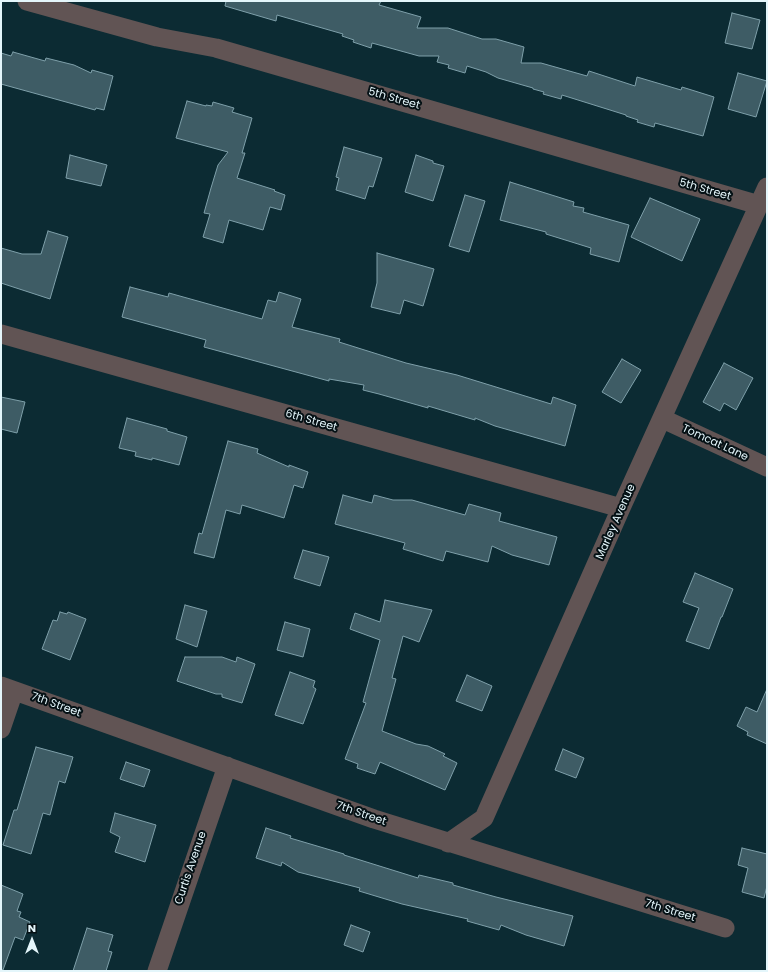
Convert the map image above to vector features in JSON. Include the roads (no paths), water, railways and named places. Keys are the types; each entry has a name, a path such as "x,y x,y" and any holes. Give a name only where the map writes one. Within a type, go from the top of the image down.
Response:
{"street":[{"name":"5th Street","path":"27,1 157,37 216,48 759,205"},
{"name":"Marley Avenue","path":"448,843 484,818 767,186"},
{"name":"6th Street","path":"1,334 622,508"},
{"name":"Tomcat Lane","path":"663,418 767,467"},
{"name":"7th Street","path":"7,688 448,843 725,928"},
{"path":"1,729 7,688"},
{"name":"Curtis Avenue","path":"157,971 227,766"}]}
